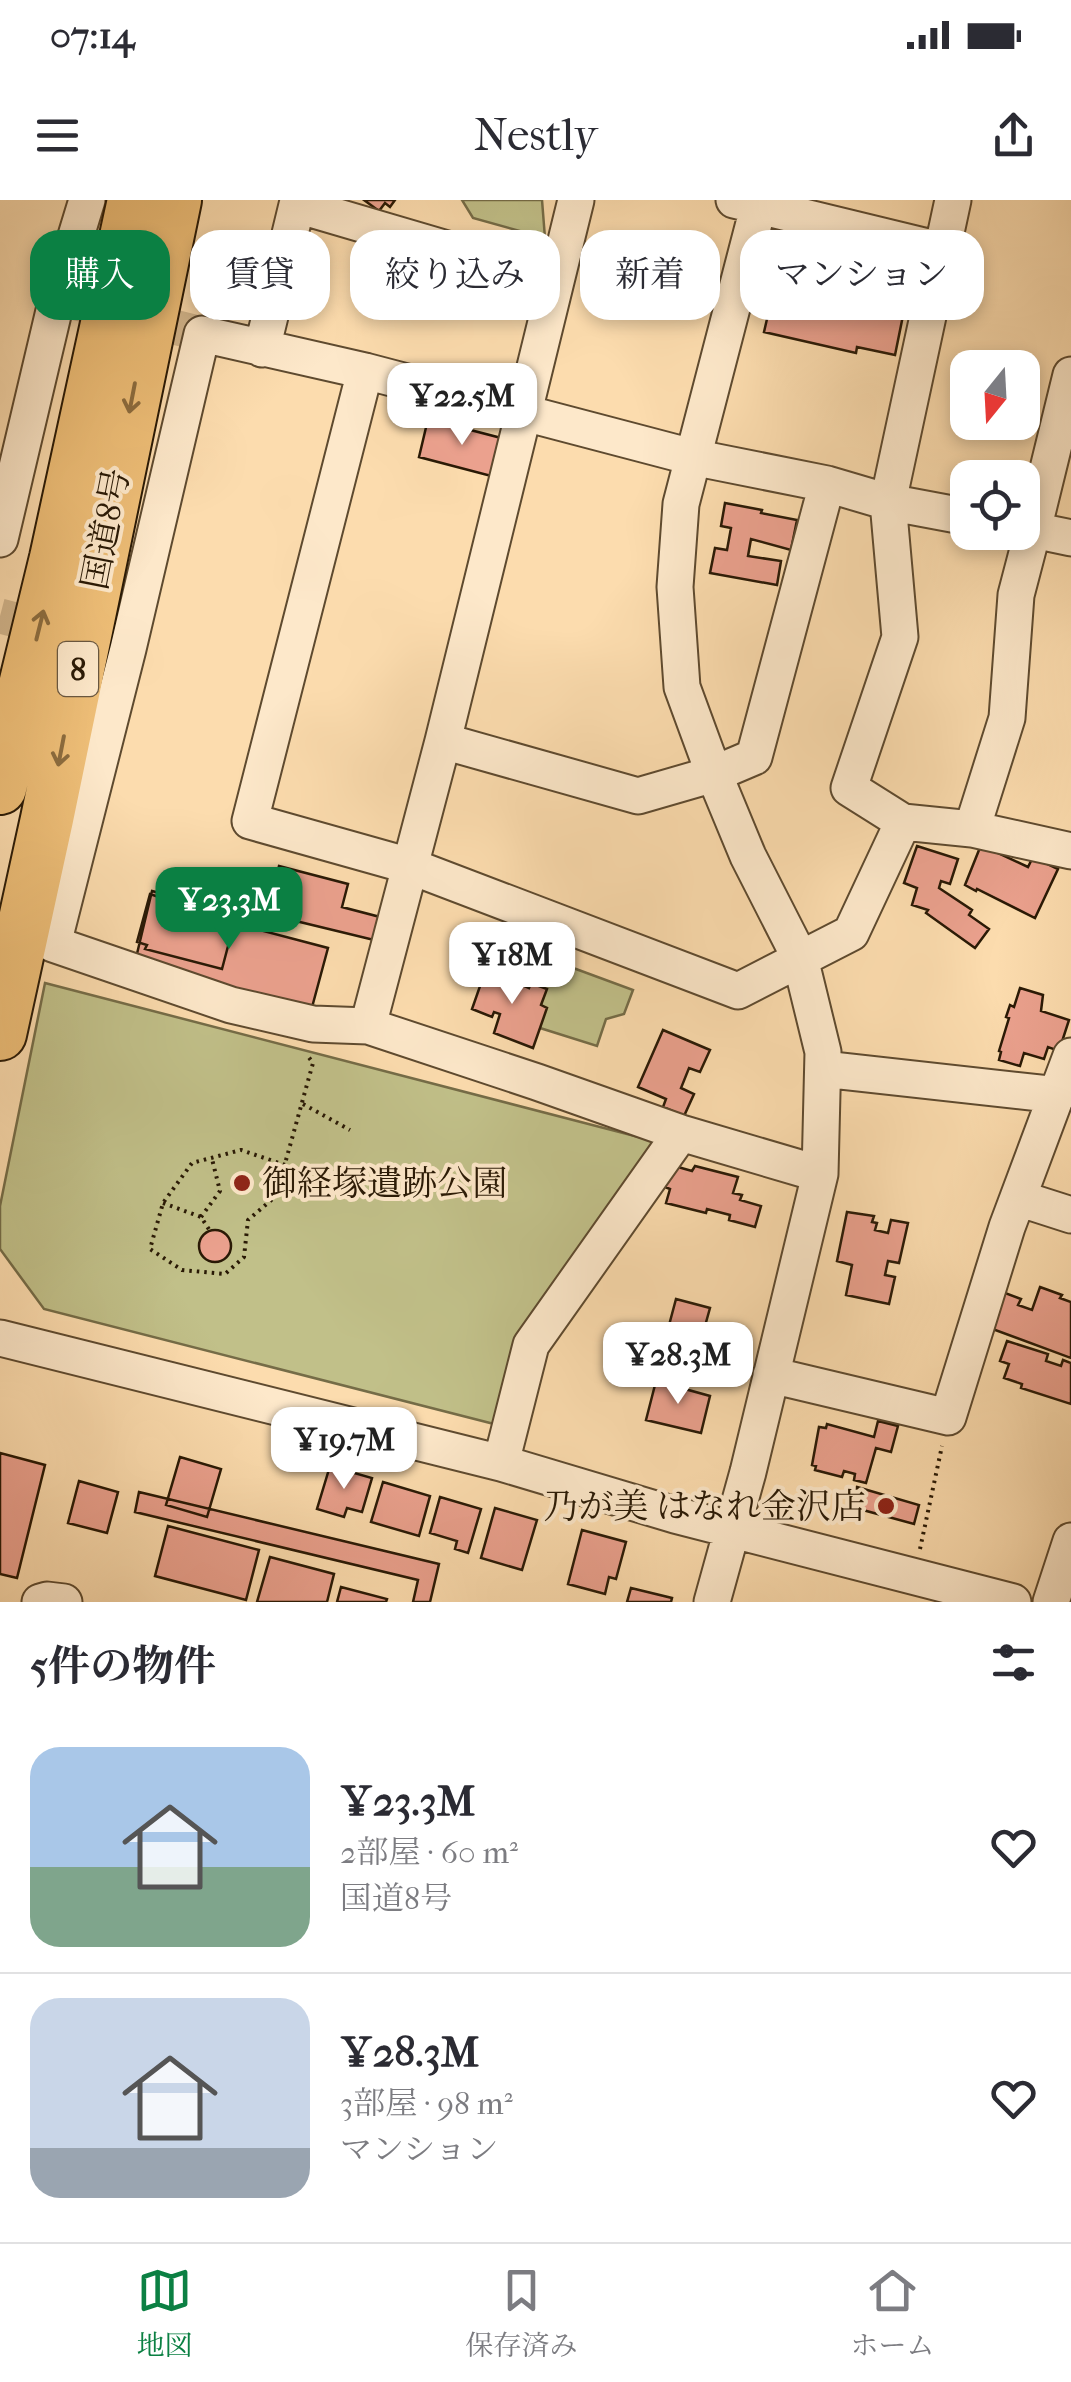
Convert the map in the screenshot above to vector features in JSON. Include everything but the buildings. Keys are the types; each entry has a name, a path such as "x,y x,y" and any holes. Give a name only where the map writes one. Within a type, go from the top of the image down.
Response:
{"highway":[{"name":"国道8号","path":"134,200 134,230"},
{"name":"国道8号","path":"161,230 174,200"},
{"name":"国道8号","path":"0,788 56,558 126,320"},
{"name":"国道8号","path":"0,1034 51,800 129,320"}],"street":[{"path":"0,539 57,298 87,200"},
{"path":"560,266 576,200"},
{"path":"945,230 952,200"},
{"path":"712,1602 820,1174 823,1052 800,958 748,856 682,686 675,588 680,504 751,202 861,230"},
{"path":"262,349 297,205 381,230"},
{"path":"368,1026 546,320"},
{"path":"926,320 888,502 900,637 849,788 903,822 972,829 1071,851"},
{"path":"820,1174 681,1133 368,1026 313,1024 231,1005 53,944 202,334 365,371 692,457 950,514"},
{"path":"365,371 250,821 410,866 738,991 851,933 903,822"},
{"path":"1040,486 1071,375"},
{"path":"443,741 638,796 714,774 754,757 828,484"},
{"path":"1040,532 1071,538"},
{"path":"972,829 1006,718 1016,595 1024,550"},
{"path":"771,1375 948,1417 1007,1227 1071,1056"},
{"path":"823,1070 1058,1095"},
{"path":"501,1463 531,1345 681,1133"},
{"path":"1018,1198 1071,1215"},
{"path":"0,1338 501,1463 675,1516 1013,1602"},
{"path":"1052,1602 1071,1540"},
{"path":"40,1602 64,1602"}],"path":[{"path":"285,1165 240,1150 192,1163 164,1204 150,1250 182,1270 225,1274 244,1257 248,1220 276,1196 303,1104 313,1063 304,1050"},
{"path":"303,1104 350,1130"},
{"path":"202,1217 220,1191 212,1158"},
{"path":"164,1204 202,1217 210,1231"},
{"path":"914,1576 948,1417"}],"shaded area":[{"path":"462,200 542,200 544,230 516,230 473,218"},
{"path":"538,955 633,990 624,1014 606,1019 597,1046 540,1028"},
{"path":"45,983 658,1142 498,1425 44,1309 0,1249 0,1206"}],"tunnel":[{"path":"146,320 202,334"},
{"path":"0,616 57,631"}],"place":[{"name":"御経塚遺跡公園","path":"242,1183"},
{"name":"乃が美 はなれ金沢店","path":"886,1506"}]}
